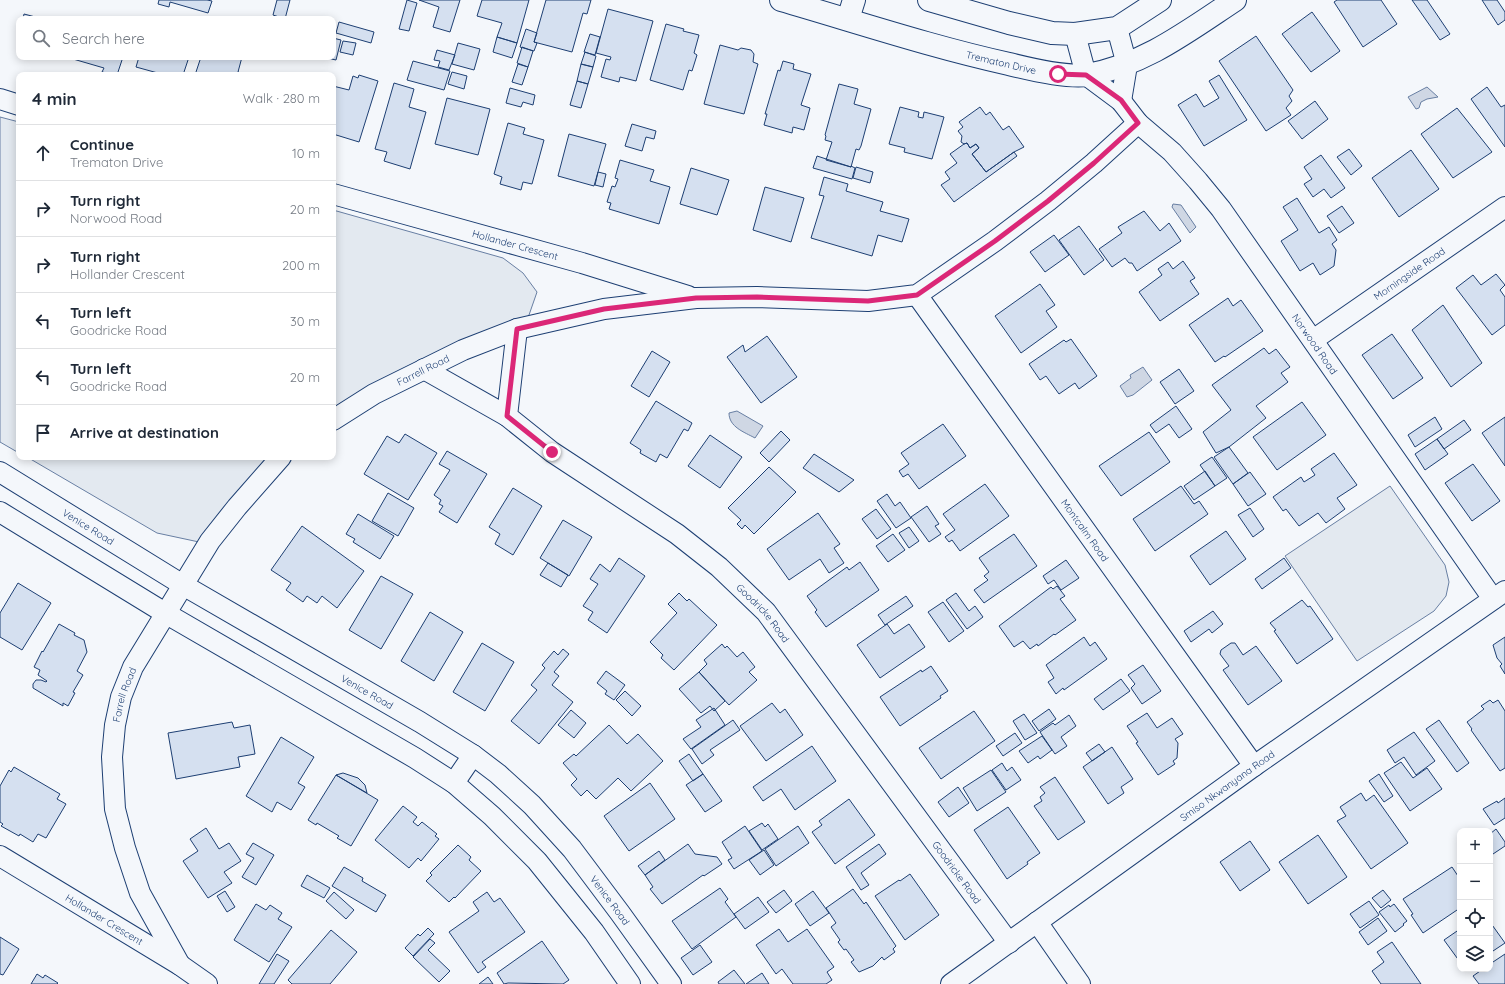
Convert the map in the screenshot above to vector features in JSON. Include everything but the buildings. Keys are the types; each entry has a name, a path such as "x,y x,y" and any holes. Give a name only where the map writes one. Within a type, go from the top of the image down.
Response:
{"street":[{"name":"Trematon Drive","path":"781,0 851,10 930,44 989,60 1058,74 1086,75 1127,65 1153,53 1235,0"},
{"path":"929,0 1038,30 1052,33 1075,34 1117,28 1160,0"},
{"path":"1117,28 1127,65 1121,100"},
{"path":"1075,34 1086,75"},
{"name":"Norwood Road","path":"1086,75 1121,100 1138,123 1172,152 1221,209 1313,340 1499,595"},
{"path":"0,99 16,104"},
{"name":"Hollander Crescent","path":"517,329 604,309 696,298 757,297 868,301 917,295 995,241 1048,201 1094,163 1138,123"},
{"name":"Hollander Crescent","path":"336,195 582,263 696,298"},
{"name":"Morningside Road","path":"1313,340 1505,207"},
{"name":"Montcalm Road","path":"917,295 1254,766"},
{"path":"507,416 517,329"},
{"name":"Farrell Road","path":"336,418 374,394 424,369 463,350 517,329"},
{"name":"Goodricke Road","path":"424,369 507,416 552,452 677,534 719,567 766,612 1009,943"},
{"name":"Farrell Road","path":"180,965 140,893 125,848 115,809 112,756 115,725 121,697 134,667 165,613 210,541 237,507 278,460"},
{"name":"Venice Road","path":"0,472 183,585 420,722 473,755 498,774 532,805 572,849 671,984"},
{"path":"0,512 165,613 415,758 454,783 492,816 537,862 594,932 630,984"},
{"name":"Smiso Nkwanyana Road","path":"951,984 1254,766 1499,595"},
{"path":"454,783 473,755"},
{"name":"Hollander Crescent","path":"0,856 180,965 207,984"},
{"path":"594,932 620,913"},
{"path":"1037,922 1080,984"}],"shaded area":[{"path":"1427,87 1438,97 1421,102 1419,108 1416,109 1408,97"},
{"path":"0,117 16,121 16,451 0,442"},
{"path":"1173,204 1181,205 1196,227 1190,233 1172,207"},
{"path":"336,211 503,258 523,273 537,292 529,315 504,338 336,421"},
{"path":"1143,367 1152,380 1133,395 1127,397 1120,386 1131,378 1130,375"},
{"path":"737,411 763,426 755,438 742,431 732,422 729,413"},
{"path":"32,460 285,460 199,542 157,533"},
{"path":"1390,486 1445,565 1449,582 1446,596 1434,611 1357,661 1285,556"}],"route":[{"path":"552,452 507,416 517,329 604,309 696,298 757,297 868,301 917,295 995,241 1048,201 1094,163 1138,123 1121,100 1086,75 1058,74"}]}
